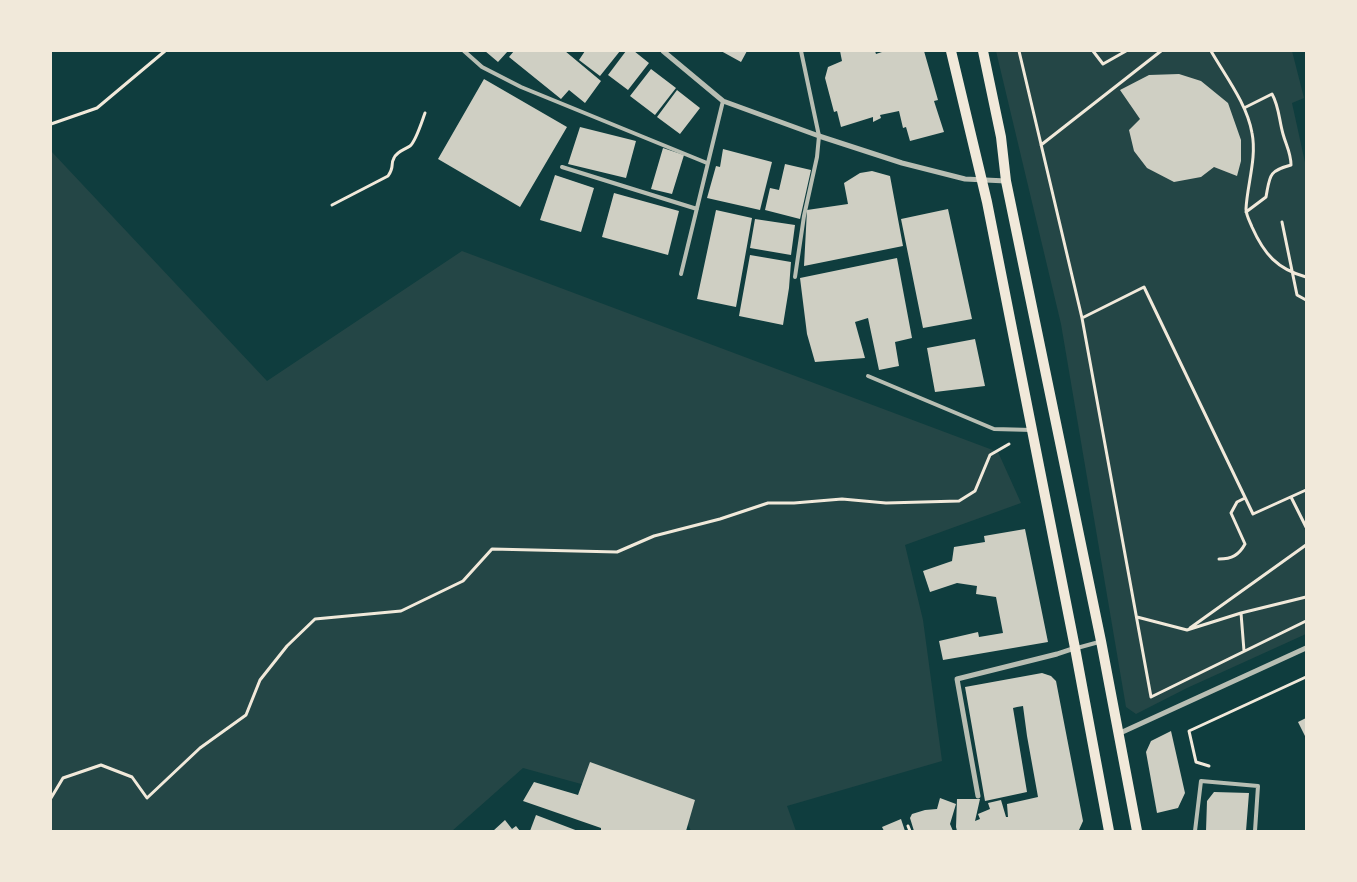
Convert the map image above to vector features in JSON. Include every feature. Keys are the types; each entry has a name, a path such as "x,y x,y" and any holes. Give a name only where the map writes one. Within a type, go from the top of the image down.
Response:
{"main road":[{"path":"951,51 987,202 1109,831"},
{"path":"983,51 1001,137 1006,181 1101,641 1137,831"}],"street":[{"path":"663,51 723,101 819,136 902,163 965,179 1006,181"},
{"path":"978,796 957,679 1075,648"},
{"path":"1118,734 1306,648"}],"lane":[{"path":"464,51 482,67 520,87 707,163"},
{"path":"795,277 804,216 817,157 819,136 801,51"},
{"path":"681,274 723,101"},
{"path":"562,167 697,209"},
{"path":"868,376 994,429 1032,430"},
{"path":"1075,648 1101,641"},
{"path":"1195,831 1201,781 1258,786 1255,831"}],"path":[{"path":"51,124 97,108 165,51"},
{"path":"1019,51 1082,318 1138,617 1151,697 1306,621"},
{"path":"1093,51 1103,64 1126,51"},
{"path":"1041,145 1161,51"},
{"path":"1211,51 1244,108 1253,134 1252,169 1246,212 1258,241 1275,264 1292,273 1306,277"},
{"path":"1244,108 1272,94 1276,101 1283,135 1291,155 1291,165 1276,169 1270,174 1266,197 1246,212"},
{"path":"332,205 388,176 393,169 393,160 396,155 412,142 425,113"},
{"path":"1282,222 1298,295 1306,300"},
{"path":"1082,318 1144,287 1253,514 1306,490"},
{"path":"51,798 62,778 101,765 132,777 146,798 200,748 246,715 260,680 287,646 315,619 401,611 463,581 492,549 617,552 654,536 720,520 768,503 842,499 886,503 959,501 975,491 990,455 1013,442"},
{"path":"1291,497 1306,527"},
{"path":"1219,559 1234,557 1246,544 1231,513 1237,502 1245,498"},
{"path":"1188,630 1306,545"},
{"path":"1138,617 1188,630 1241,613 1306,597"},
{"path":"1241,613 1244,652"},
{"path":"1215,768 1196,762 1189,732 1306,677"},
{"path":"908,826 910,831"}],"shaded area":[{"path":"996,51 1292,51 1304,98 1292,103 1306,167 1306,634 1187,688 1136,714 1126,707 1061,324"},
{"path":"51,151 267,381 462,251 998,452 1021,503 905,545 923,620 942,761 787,806 796,831 691,831 683,812 523,768 452,831 51,831"}],"building":[{"path":"485,51 508,51 498,62"},
{"path":"514,51 565,51 601,81 585,103 569,90 561,99 509,57"},
{"path":"585,51 620,51 600,76 579,60"},
{"path":"626,51 634,51 649,63 628,90 608,75"},
{"path":"721,51 747,51 741,62"},
{"path":"840,51 875,51 876,54 885,51 924,51 938,100 934,101 944,132 910,141 906,127 903,128 899,111 880,115 881,118 873,122 873,117 841,127 837,111 834,112 825,78 828,67 842,61"},
{"path":"651,69 676,88 655,115 630,96"},
{"path":"1179,74 1201,81 1228,103 1241,140 1241,161 1237,176 1214,167 1201,177 1174,182 1147,168 1134,151 1129,130 1140,119 1120,90 1149,75"},
{"path":"484,79 567,127 520,207 438,159"},
{"path":"677,90 700,108 680,134 657,117"},
{"path":"580,127 636,141 626,178 568,164"},
{"path":"663,148 684,155 672,194 651,189"},
{"path":"723,149 772,162 760,210 707,198 716,166 720,167"},
{"path":"785,164 811,170 800,219 765,210 770,188 779,190"},
{"path":"872,171 890,176 903,246 804,266 807,210 848,204 844,183 860,173"},
{"path":"555,175 594,188 581,232 540,220"},
{"path":"614,193 679,211 668,255 602,237"},
{"path":"948,209 972,319 923,328 901,219"},
{"path":"716,210 752,218 736,307 697,299"},
{"path":"755,219 795,225 791,255 750,248"},
{"path":"750,255 791,262 783,325 739,316"},
{"path":"897,258 912,338 895,342 899,366 879,370 868,318 855,322 865,358 815,362 807,334 800,278"},
{"path":"975,339 985,386 935,392 927,348"},
{"path":"1025,529 1048,642 943,660 939,641 978,632 979,637 1003,633 996,597 976,594 977,586 957,583 930,592 923,571 952,561 954,547 985,542 984,536"},
{"path":"1042,673 1051,676 1056,681 1083,821 1079,830 957,831 957,799 980,799 975,821 980,819 978,814 990,809 988,803 1001,800 1006,817 1008,817 1007,804 1038,797 1023,706 1013,708 1027,792 985,801 965,687"},
{"path":"1306,718 1306,738 1298,722"},
{"path":"1171,731 1185,793 1178,808 1157,813 1146,752 1151,741"},
{"path":"590,762 695,800 686,831 601,831 601,828 523,801 534,782 578,795"},
{"path":"1214,792 1249,793 1246,831 1206,831 1207,801"},
{"path":"940,798 956,804 950,824 953,831 914,831 910,818 912,814 937,809"},
{"path":"536,815 578,831 530,831"},
{"path":"901,819 905,831 884,831 882,827"},
{"path":"505,820 512,829 516,826 520,831 493,831"}]}
